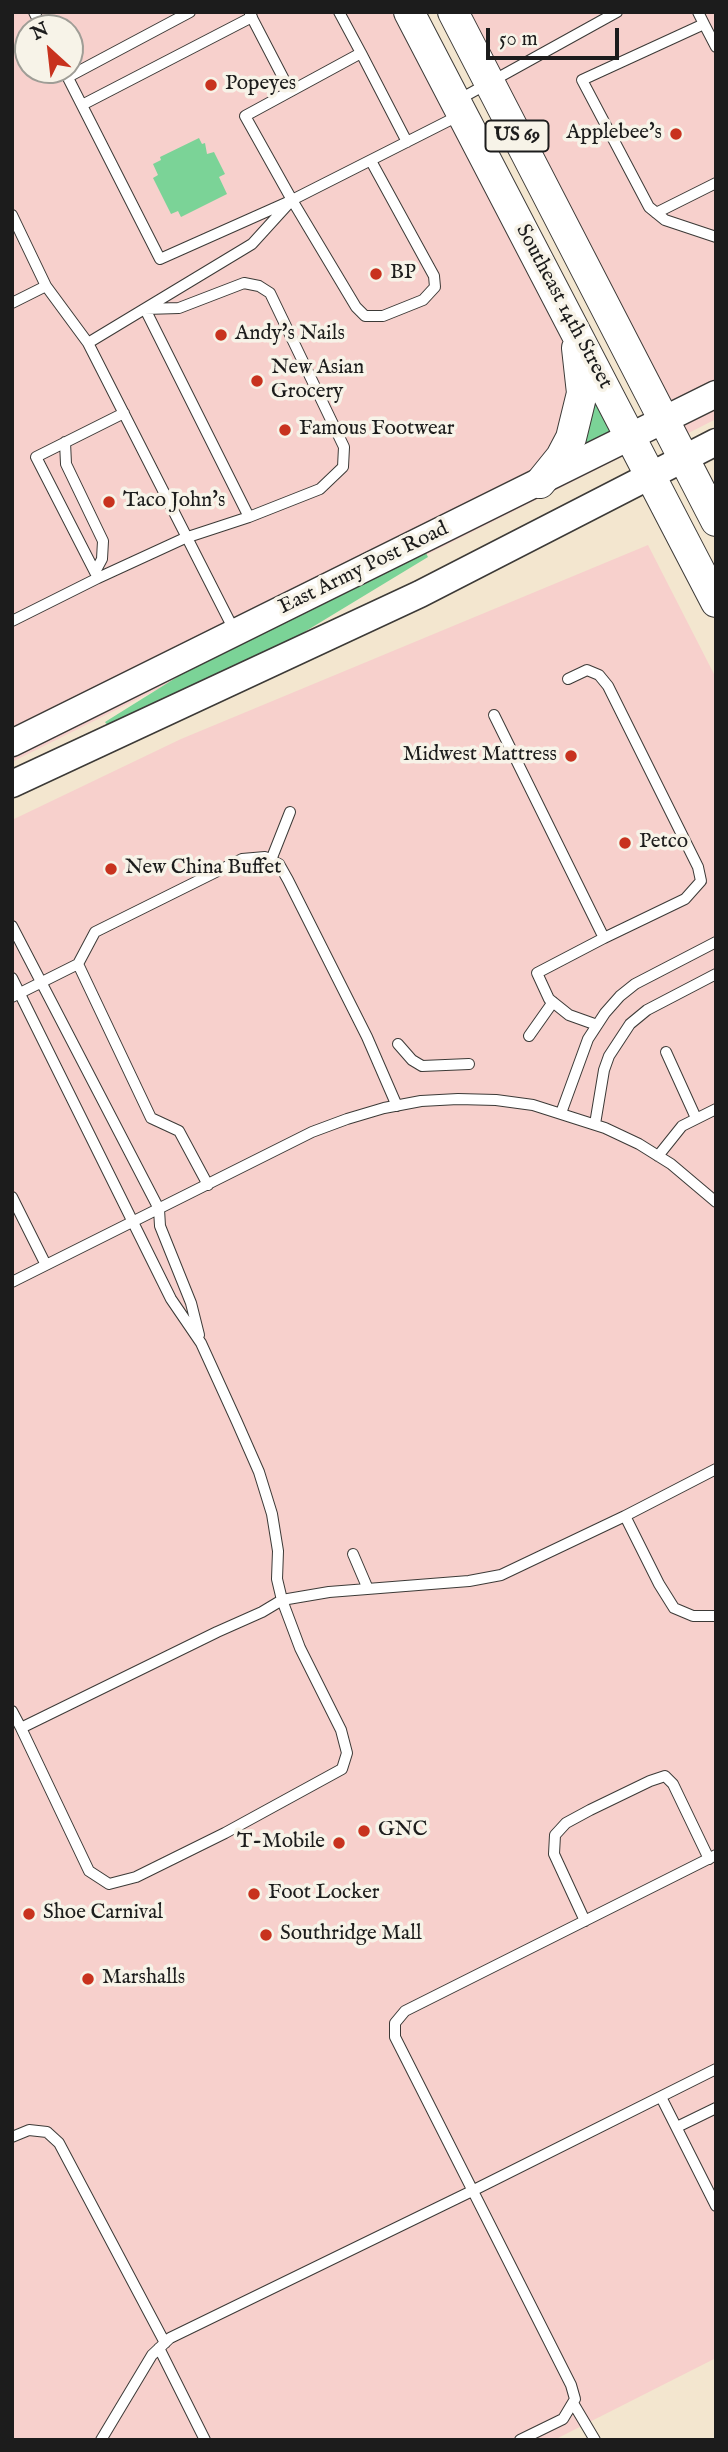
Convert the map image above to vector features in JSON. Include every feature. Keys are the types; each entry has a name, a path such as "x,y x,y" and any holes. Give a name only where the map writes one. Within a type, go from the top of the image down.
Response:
{"main road":[{"name":"Southeast 14th Street","path":"409,12 716,602"},
{"name":"Southeast 14th Street","path":"453,12 716,521"},
{"path":"540,483 561,457 571,438 582,393 575,330"},
{"name":"East Army Post Road","path":"12,743 716,394"},
{"path":"12,784 420,594 716,442"}],"lane":[{"path":"84,64 190,12"},
{"path":"339,12 407,142"},
{"path":"72,84 160,259 292,200 407,142 458,108 489,82 617,12"},
{"path":"698,12 716,47"},
{"path":"82,105 251,15 290,91"},
{"path":"704,24 582,80 649,207 665,220 716,237"},
{"path":"361,53 245,116 356,307 365,316 383,316 423,300 435,288 434,276 371,161"},
{"path":"656,213 716,183"},
{"path":"88,343 252,244 292,200"},
{"path":"12,215 46,286 88,343 234,632"},
{"path":"12,621 97,575 185,538 320,489 343,467 344,447 270,293 259,286 244,283 179,308 145,309"},
{"path":"12,303 46,286"},
{"path":"145,309 249,517"},
{"path":"97,575 36,457 124,413"},
{"path":"65,442 66,464 103,541 102,559 97,575"},
{"path":"568,679 587,670 599,675 608,686 698,867 701,881 685,899 537,973 549,999 569,1015 597,1025"},
{"path":"494,715 604,938"},
{"path":"271,860 290,812"},
{"path":"16,995 78,964 95,932 242,859 265,857 279,864 288,880 367,1037 397,1106"},
{"path":"12,926 159,1209 160,1226 191,1303 201,1343"},
{"path":"561,1113 588,1039 620,996 635,984 716,942"},
{"path":"78,964 151,1118 179,1131 208,1185"},
{"path":"595,1124 604,1070 609,1056 630,1024 648,1010 716,974"},
{"path":"12,978 16,995 171,1299 201,1343 259,1472 272,1514 278,1551 277,1579 282,1600 300,1648 341,1730 346,1753 342,1769 225,1833 136,1877 109,1884 89,1871 12,1712"},
{"path":"529,1036 554,1002"},
{"path":"398,1044 412,1060 422,1066 470,1064"},
{"path":"666,1052 696,1118"},
{"path":"12,1282 312,1132 397,1106 458,1099 533,1105 595,1124 658,1156 716,1202"},
{"path":"658,1156 682,1126 716,1109"},
{"path":"12,1197 46,1265"},
{"path":"21,1728 282,1600 368,1589 469,1581 501,1575 716,1469"},
{"path":"625,1516 674,1608 693,1616 716,1616"},
{"path":"352,1554 368,1589"},
{"path":"520,2440 563,2419 575,2399 571,2385 395,2037 395,2023 405,2011 585,1921 712,1857 673,1784 665,1776 590,1810 566,1823 555,1835 554,1854 585,1921"},
{"path":"101,2440 152,2355 170,2338 716,2069"},
{"path":"661,2097 716,2206"},
{"path":"677,2127 716,2108"},
{"path":"12,2137 29,2130 47,2132 59,2143 162,2345 205,2440"},
{"path":"573,2403 595,2440"}],"shaded area":[{"path":"12,12 409,12 626,455 12,762"},
{"path":"452,12 716,12 716,419 673,441"},
{"name":"Southridge Mall","path":"648,545 716,678 716,2358 554,2440 12,2440 12,820 181,739"}],"green space":[{"path":"199,138 202,144 205,143 207,154 214,152 225,174 219,177 227,194 181,217 178,211 171,214 153,178 158,175 153,164 161,160 160,157"},
{"path":"594,399 611,433 577,449"},
{"path":"425,551 428,557 268,654 108,726 105,722 190,669"}],"place":[{"name":"Popeyes","path":"211,85"},
{"name":"Applebee's","path":"676,134"},
{"name":"BP","path":"376,274"},
{"name":"Andy's Nails","path":"221,335"},
{"name":"New Asian Grocery","path":"257,381"},
{"name":"Famous Footwear","path":"285,430"},
{"name":"Taco John's","path":"109,502"},
{"name":"Midwest Mattress","path":"571,756"},
{"name":"Petco","path":"625,843"},
{"name":"New China Buffet","path":"111,869"},
{"name":"GNC","path":"364,1831"},
{"name":"T-Mobile","path":"339,1843"},
{"name":"Foot Locker","path":"254,1894"},
{"name":"Shoe Carnival","path":"29,1914"},
{"name":"Southridge Mall","path":"266,1935"},
{"name":"Marshalls","path":"88,1979"}]}
